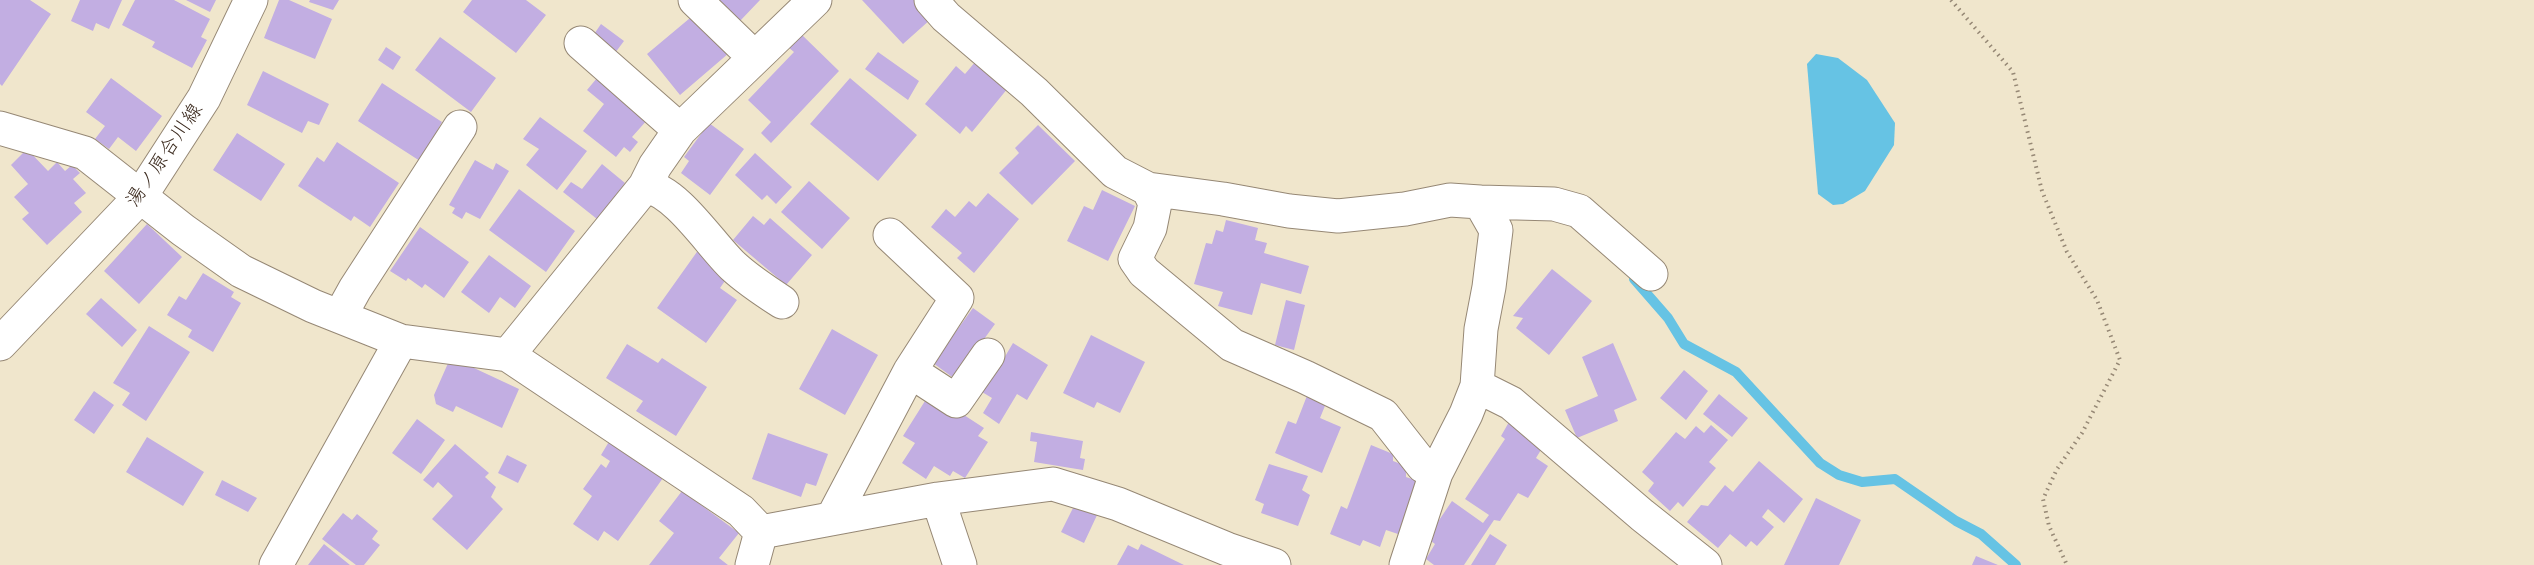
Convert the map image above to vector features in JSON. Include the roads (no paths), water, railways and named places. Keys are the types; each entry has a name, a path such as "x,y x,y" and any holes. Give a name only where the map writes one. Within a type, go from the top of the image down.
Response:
{"street":[{"name":"湯ノ原合川線","path":"0,344 140,198 204,98 251,0"},
{"path":"694,0 754,57"},
{"path":"508,356 645,186 655,166 680,130 814,0"},
{"path":"931,0 946,17 1034,92 1115,172 1148,189 1289,211 1338,216 1405,209 1450,200 1554,204 1579,211 1651,274"},
{"path":"581,43 680,130"},
{"path":"340,316 355,289 460,127"},
{"path":"0,128 85,153 140,198 241,271 313,306 401,341 508,356 741,511 761,531"},
{"path":"645,186 653,187 687,213 733,266 782,302"},
{"path":"1148,189 1155,203 1149,228 1135,259 1144,272 1232,345 1315,381 1383,416 1423,466 1436,473"},
{"path":"1406,565 1436,473 1466,414 1477,386 1481,329 1496,230 1480,202"},
{"path":"833,517 910,371 957,298 890,235"},
{"path":"276,565 401,341"},
{"path":"910,371 956,401 988,355"},
{"path":"1477,386 1511,403 1705,565"},
{"path":"761,531 938,499 1053,484 1118,504 1227,549 1274,565"},
{"path":"938,499 960,565"},
{"path":"752,565 761,531"}],"water":[{"path":"1816,54 1838,58 1867,80 1895,123 1894,145 1865,191 1843,204 1833,205 1818,194 1807,64"}],"waterway":[{"path":"1634,279 1668,318 1684,344 1736,372 1820,463 1839,475 1862,482 1895,479 1956,521 1981,534 2016,565"}]}
